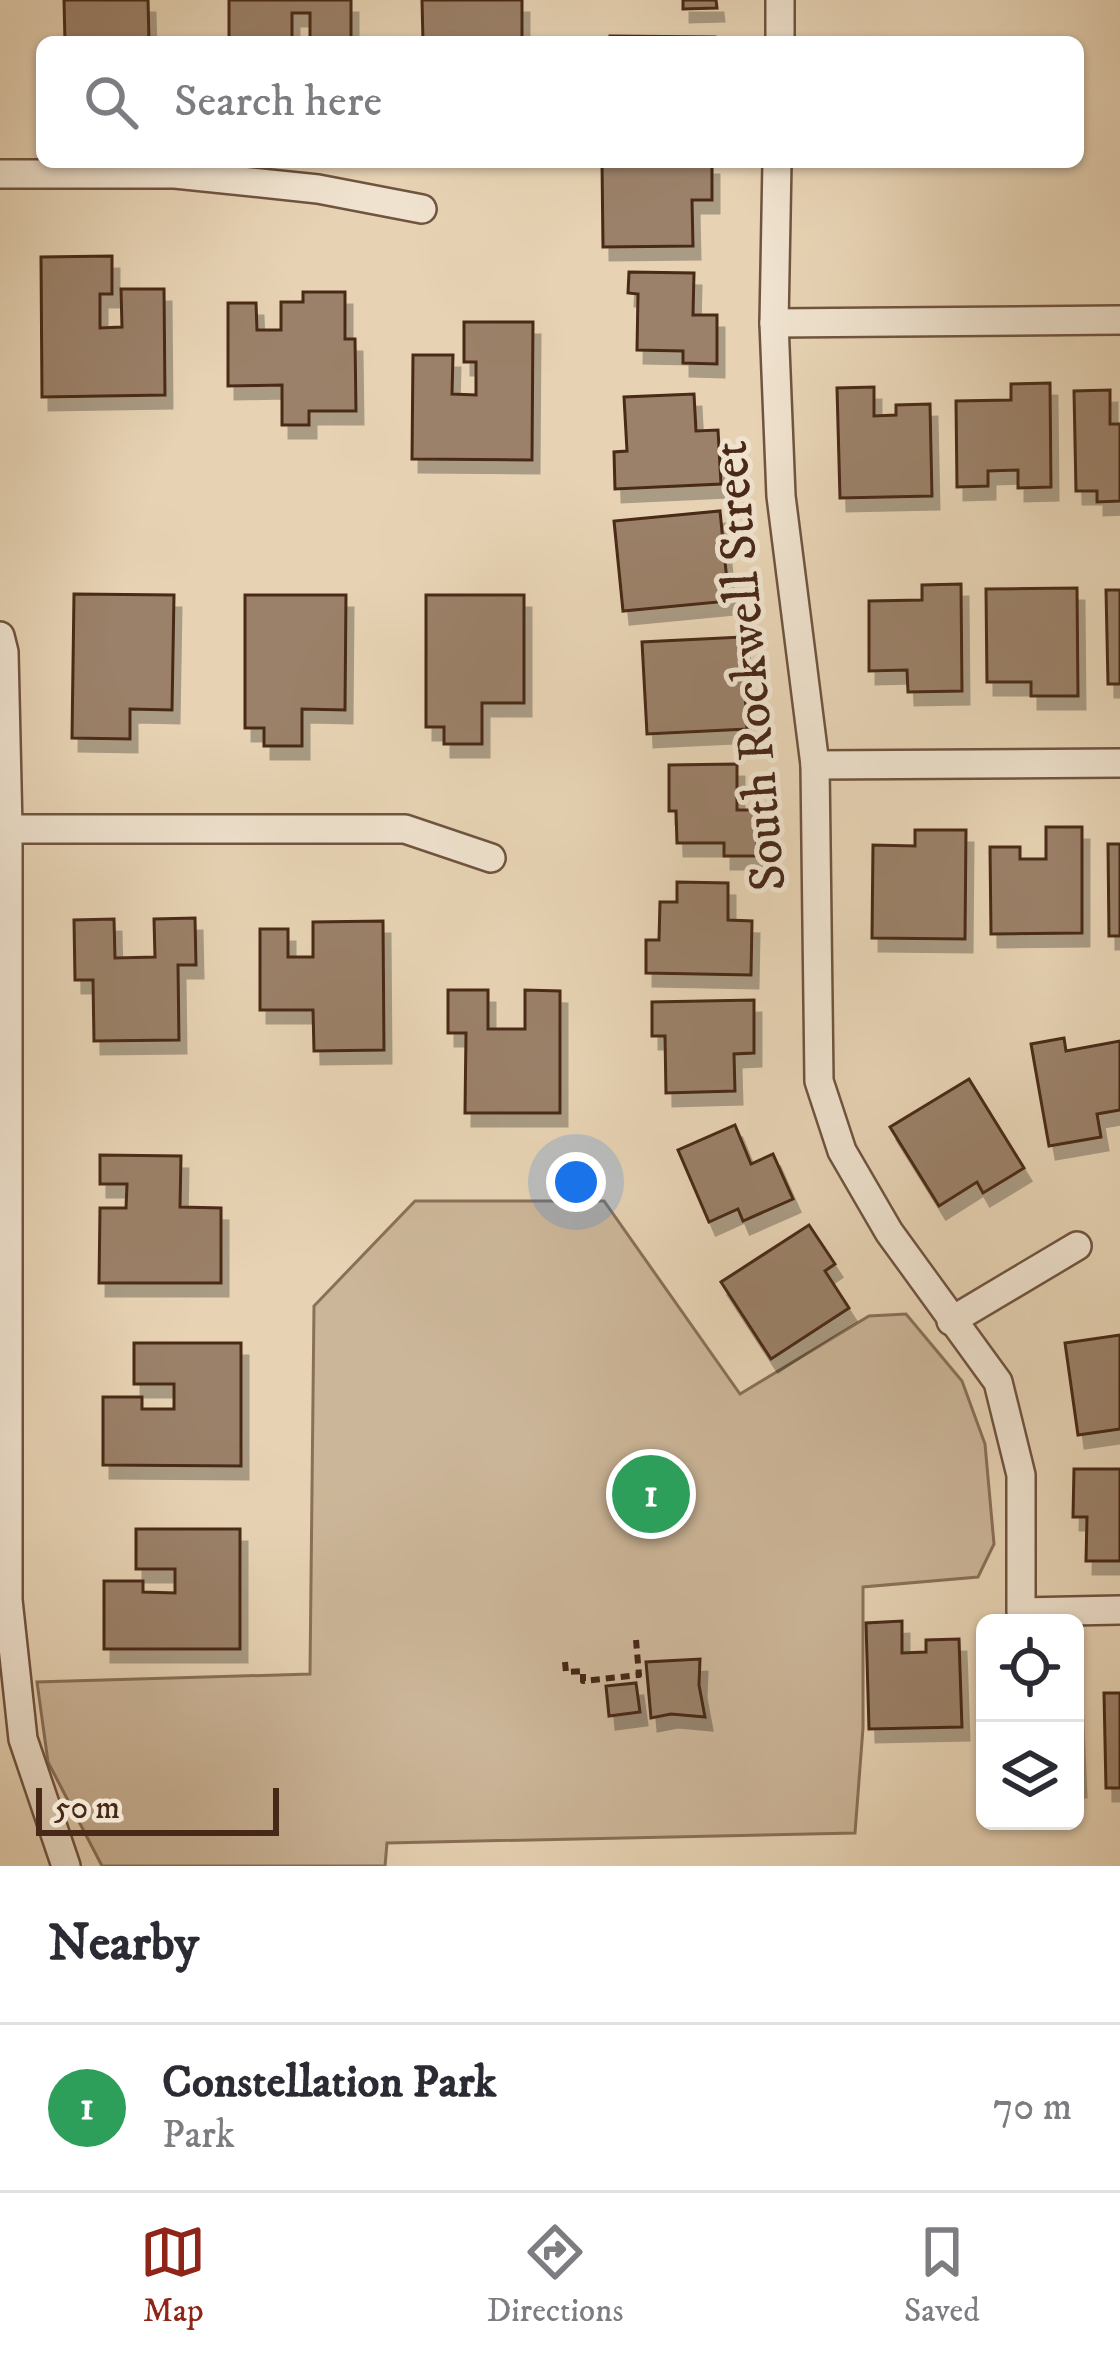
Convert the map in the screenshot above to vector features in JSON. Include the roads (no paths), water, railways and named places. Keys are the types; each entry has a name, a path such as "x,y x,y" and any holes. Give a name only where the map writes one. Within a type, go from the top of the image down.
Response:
{"street":[{"path":"780,36 781,0"},
{"name":"South Rockwell Street","path":"777,168 774,323 781,496 815,766 819,1082 842,1151 889,1232 998,1382 1021,1475 1021,1612 1120,1610"},
{"path":"0,174 175,174 318,189 422,209"},
{"path":"774,323 1120,320"},
{"path":"0,636 8,830 4,1084 8,1600 23,1739 66,1866"},
{"path":"815,766 1120,763"},
{"path":"8,830 405,830 491,858"},
{"path":"951,1321 1077,1246"}],"place":[{"name":"Constellation Park","path":"651,1494"}]}
